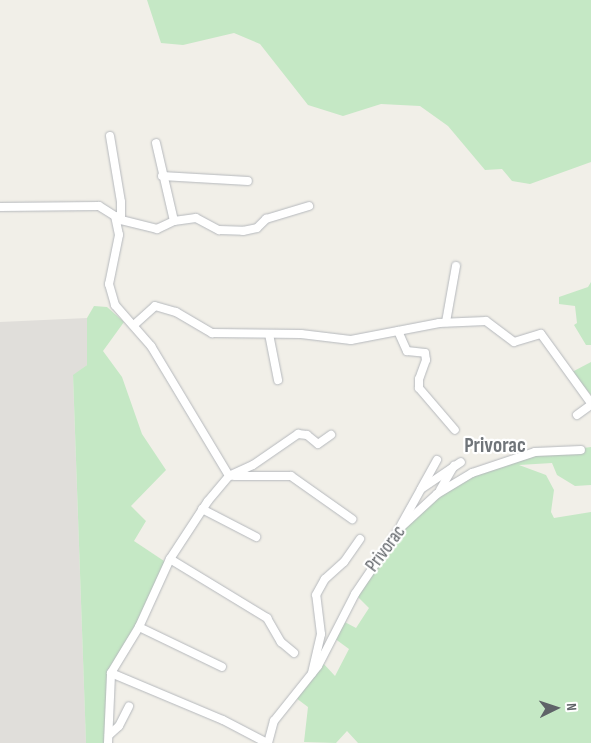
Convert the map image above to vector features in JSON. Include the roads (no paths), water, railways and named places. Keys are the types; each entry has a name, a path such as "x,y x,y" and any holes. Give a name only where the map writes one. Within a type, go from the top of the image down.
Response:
{"street":[{"path":"110,136 120,191 119,235 110,290 120,312 134,325 151,346 229,476"},
{"path":"156,143 162,176 174,221"},
{"path":"162,176 248,181"},
{"path":"0,207 99,206 110,211 119,220 157,229 174,221 196,218 219,230 244,231 257,228 266,220 309,206"},
{"path":"446,322 456,266"},
{"path":"134,325 149,308 158,306 181,315 212,333 269,334 351,340 446,322 486,321 514,342 540,334 591,404 578,415"},
{"path":"398,331 407,351 425,353 426,360 419,379 419,388 455,430"},
{"path":"269,334 278,380"},
{"path":"108,739 108,692 111,673 139,627 170,559 202,509 229,476 253,465 298,434 306,435 318,444 331,435"},
{"name":"Privorac","path":"268,743 274,721 311,677 355,594 399,529 438,494 472,473 547,450 581,450"},
{"path":"399,529 437,460"},
{"path":"421,489 458,464 438,494"},
{"path":"229,476 292,476 352,519"},
{"path":"202,509 256,537"},
{"path":"311,677 321,634 316,595 325,579 344,562 360,539"},
{"path":"170,559 267,618 281,642 294,653"},
{"path":"139,627 222,667"},
{"path":"111,673 192,706 268,743"},
{"path":"108,739 119,726 129,706"}],"district":[{"name":"Privorac","path":"495,446"}]}
